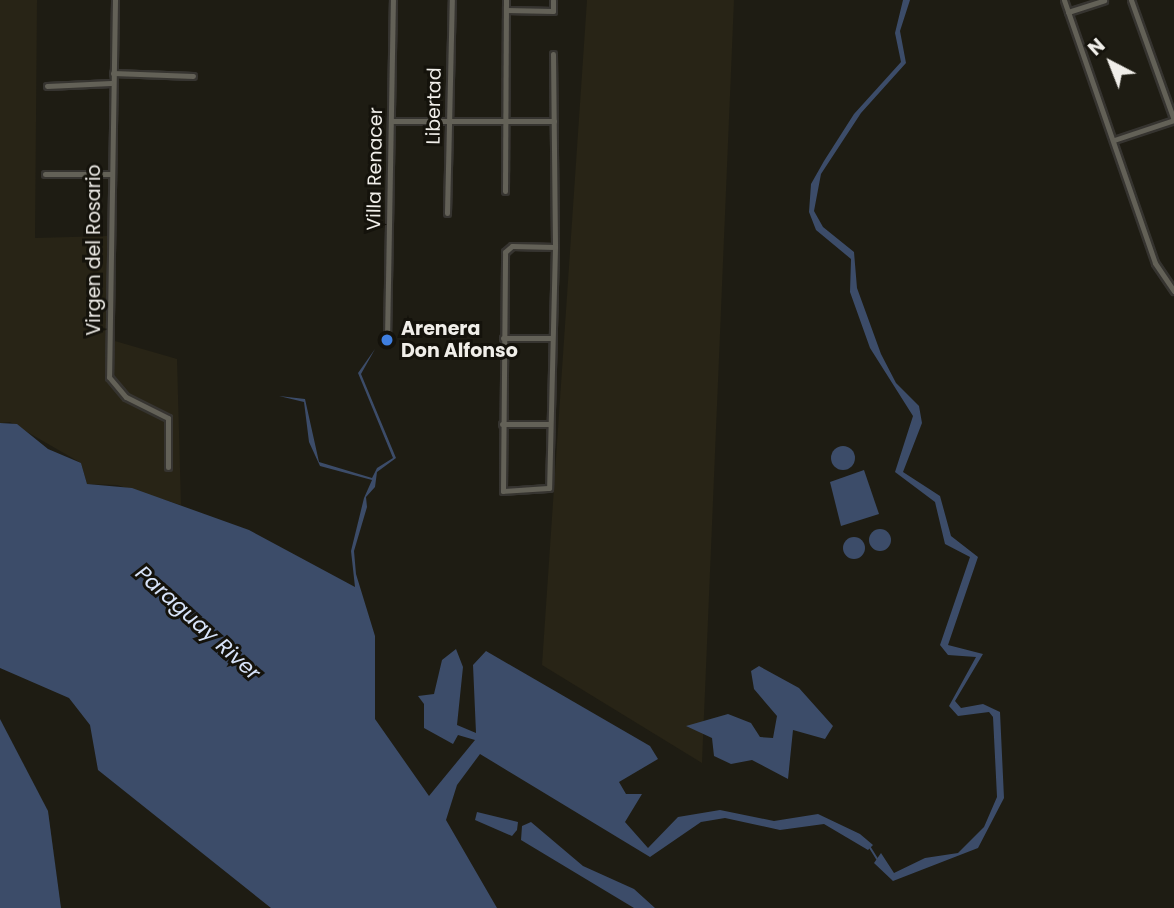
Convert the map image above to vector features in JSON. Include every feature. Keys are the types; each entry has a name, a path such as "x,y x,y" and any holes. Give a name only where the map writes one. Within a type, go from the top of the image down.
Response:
{"street":[{"name":"Virgen del Rosario","path":"115,0 111,83 109,377 126,397 168,418 168,467"},
{"name":"Villa Renacer","path":"387,340 393,0"},
{"name":"Libertad","path":"447,213 452,0"},
{"path":"505,191 506,0"},
{"path":"506,10 553,11 553,0"},
{"path":"1064,0 1155,263 1174,291"},
{"path":"1068,12 1104,0"},
{"path":"1114,140 1174,120 1131,0"},
{"path":"553,54 555,247 548,490 503,491 505,252 512,246 555,247"},
{"path":"113,73 193,76"},
{"path":"47,86 111,83"},
{"path":"392,121 554,121"},
{"path":"45,174 110,174"},
{"path":"503,338 552,338"},
{"path":"502,424 550,424"}],"shaded area":[{"path":"0,0 37,0 35,238 107,236 108,339 177,359 181,505 117,485 87,484 81,463 10,422 0,423"},
{"path":"587,0 734,0 702,763 542,665"}],"water":[{"path":"903,0 910,0 900,31 906,63 861,113 821,174 814,211 823,227 854,252 857,288 881,354 896,383 919,406 922,423 903,472 940,496 951,536 978,557 948,645 983,654 955,701 961,708 983,704 1000,712 1004,798 978,848 893,881 874,863 881,853 894,873 925,858 958,853 984,827 997,797 993,717 989,712 958,716 949,706 976,657 948,655 940,645 970,557 945,544 935,502 895,472 913,416 870,348 850,292 851,259 816,230 809,212 811,184 824,161 854,114 901,62 895,33"},
{"name":"Paraguay River","path":"375,349 361,374 396,458 377,472 375,487 366,497 367,507 354,551 356,574 375,636 375,719 429,796 475,740 458,735 453,744 424,728 424,704 418,696 434,694 442,660 456,649 463,667 457,725 476,733 473,665 486,651 650,746 658,759 619,782 626,794 642,794 625,822 648,848 678,817 720,810 774,821 818,814 860,834 873,845 868,850 824,824 780,830 725,818 701,822 650,857 480,754 457,785 446,820 497,908 271,908 98,770 90,725 69,698 0,668 0,423 17,424 48,449 81,463 87,484 132,488 249,530 355,587 351,551 364,498 372,480 320,466 309,442 304,402 279,396 305,399 319,462 372,478 377,468 393,458 358,373"},
{"path":"843,446 854,453 855,458 848,469 843,470 832,463 831,458 838,447"},
{"path":"864,470 879,514 841,526 830,482"},
{"path":"880,529 890,536 891,540 884,550 880,551 870,544 869,540 876,530"},
{"path":"854,537 862,540 865,548 862,556 854,559 846,556 843,548 846,540"},
{"path":"759,666 799,688 833,726 825,739 793,730 788,779 752,760 731,764 714,756 712,738 686,726 728,714 751,723 760,737 773,738 777,716 754,689 751,671"},
{"path":"0,719 48,811 61,908 0,908"},
{"path":"477,812 518,822 517,830 512,836 475,820"},
{"path":"531,822 583,866 634,889 655,908 634,908 521,840 522,826"}],"waterway":[{"path":"869,846 877,859"}],"place":[{"name":"Arenera Don Alfonso","path":"387,340"}]}
